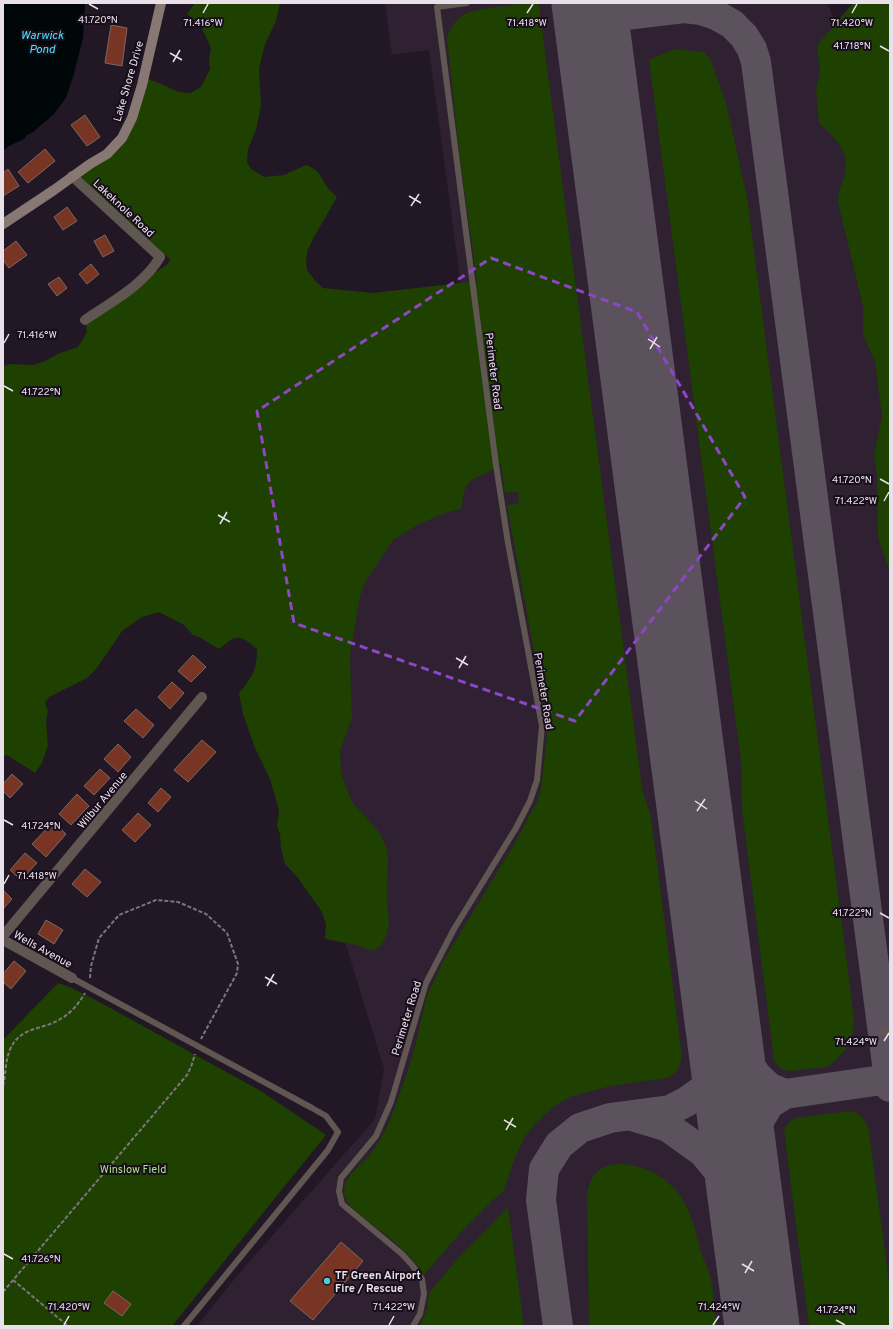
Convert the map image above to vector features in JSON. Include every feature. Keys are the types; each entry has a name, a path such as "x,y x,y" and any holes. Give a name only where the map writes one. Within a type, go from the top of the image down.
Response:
{"street":[{"name":"Lake Shore Drive","path":"3,224 72,176 107,154 122,138 132,118 142,85 161,3"},
{"name":"Lakeknole Road","path":"72,176 160,257 154,267 147,274 124,293 85,320"},
{"name":"Wilbur Avenue","path":"3,936 202,697"},
{"name":"Wells Avenue","path":"3,940 72,978"}],"lane":[{"name":"Perimeter Road","path":"413,1326 420,1314 424,1294 422,1279 402,1254 342,1204 339,1191 341,1178 364,1153 382,1126 391,1102 426,983 454,929 516,828 530,801 537,780 542,726 504,519 436,5 467,3"},
{"path":"72,978 326,1116 338,1132 328,1150 184,1326"},
{"path":"883,1032 890,1031"}],"path":[{"path":"3,1086 9,1052 15,1042 24,1033 32,1029 52,1024 62,1019 74,1009 88,987 91,966 99,938 119,915 156,900 178,902 206,914 227,933 238,964 237,973 197,1045 191,1067 187,1075 3,1292"},
{"path":"13,1280 68,1326"}],"highlighted area":[{"path":"491,258 637,312 745,497 575,721 294,623 257,411"}],"shaded area":[{"path":"385,3 827,3 858,75 890,93 890,1326 197,1326 236,1277 375,1119 384,1069 339,922 295,655 479,417 429,50 392,55"}],"green space":[{"path":"195,3 280,3 276,21 265,44 259,68 261,106 256,130 248,149 247,162 251,169 264,177 284,175 306,165 318,173 328,188 337,197 308,249 306,261 307,270 316,282 323,288 373,293 477,281 460,158 447,38 455,23 465,14 494,7 529,3 538,3 539,6 642,788 651,817 682,1057 680,1065 675,1073 667,1078 611,1086 572,1096 553,1107 536,1123 525,1137 516,1155 503,1192 462,1231 423,1276 419,1268 406,1252 351,1206 346,1200 344,1190 345,1184 353,1172 368,1157 381,1139 390,1120 411,1061 426,999 442,963 512,848 538,800 541,789 547,736 547,721 507,505 519,504 518,492 505,493 501,464 469,483 464,492 461,509 445,513 417,525 393,540 364,584 360,597 350,655 352,718 340,751 341,774 352,802 380,833 388,852 387,901 389,922 387,934 381,946 371,951 357,945 325,939 326,924 322,912 298,878 285,864 281,848 280,834 277,826 279,810 270,779 255,748 243,714 239,693 253,673 256,663 257,649 246,640 242,638 234,639 219,649 193,635 184,625 159,612 142,617 122,631 97,668 87,678 49,697 45,703 48,711 46,721 48,745 42,763 35,773 7,755 3,756 3,366 10,364 33,365 78,347 87,332 85,320 168,264 170,259 73,178 121,140 145,78 178,92 191,93 201,87 210,69 209,59 211,48 200,24 187,14"},
{"path":"853,3 890,3 890,572 878,538 877,475 874,455 882,416 875,361 863,335 863,306 838,202 845,172 845,157 839,144 819,123 816,89 820,71 817,45"},
{"path":"674,49 704,52 711,61 726,103 747,197 854,1017 853,1033 846,1049 827,1067 789,1071 784,1070 776,1064 774,1059 742,810 741,761 649,60"},
{"name":"Winslow Field","path":"58,983 92,998 261,1091 326,1135 172,1326 3,1326 3,1040"},
{"path":"849,1111 859,1114 868,1125 890,1289 890,1326 809,1326 784,1130 789,1122 796,1118"},
{"path":"619,1164 646,1169 654,1173 669,1183 685,1203 711,1278 717,1326 589,1326 588,1188 597,1172 606,1166"},
{"path":"508,1207 524,1326 420,1326 427,1309 429,1293 459,1257"}],"water":[{"name":"Warwick Pond","path":"3,3 85,3 83,38 66,98 54,114 32,133 28,134 24,139 9,146 3,151"}],"building":[{"path":"111,25 127,28 122,66 105,63"},
{"path":"85,115 100,137 87,146 71,125"},
{"path":"45,149 55,161 28,183 18,172"},
{"path":"8,169 19,186 3,196 3,173"},
{"path":"67,207 77,221 63,230 54,217"},
{"path":"105,235 114,251 103,257 94,241"},
{"path":"16,241 27,255 9,268 3,260 3,251"},
{"path":"91,264 99,274 87,284 79,274"},
{"path":"59,277 67,288 57,296 48,284"},
{"path":"193,655 206,667 191,682 178,671"},
{"path":"172,682 184,693 170,709 158,697"},
{"path":"136,709 154,725 143,738 124,721"},
{"path":"202,740 216,752 188,782 174,770"},
{"path":"118,744 131,757 118,772 104,759"},
{"path":"100,769 110,778 94,795 84,786"},
{"path":"12,774 23,784 10,798 3,791 3,784"},
{"path":"161,788 171,797 158,812 148,803"},
{"path":"77,794 89,806 71,825 59,814"},
{"path":"138,813 151,825 135,842 122,830"},
{"path":"53,822 66,834 46,857 32,844"},
{"path":"25,853 37,863 21,880 10,870"},
{"path":"85,869 101,882 87,897 72,884"},
{"path":"3,890 12,899 3,909"},
{"path":"46,920 63,930 54,944 38,934"},
{"path":"14,961 26,971 11,989 3,982 3,974"},
{"name":"TF Green Airport Fire / Rescue","path":"341,1242 363,1261 313,1320 290,1301"},
{"path":"113,1291 131,1304 122,1316 104,1303"}],"taxiway":[{"path":"592,19 684,8 701,10 716,15 732,24 744,36 752,49 756,62 890,1087"},
{"path":"723,1030 757,1076 770,1088 785,1094"},
{"path":"558,1326 541,1200 544,1169 559,1145 580,1128 610,1118 670,1110 686,1102 707,1087 719,1064 723,1030"},
{"path":"743,1176 745,1151 756,1126 769,1104 785,1094 889,1079"},
{"path":"635,1117 668,1127 703,1152 721,1174 734,1199 753,1257"}],"runway":[{"path":"589,3 762,1326"}],"place":[{"name":"TF Green Airport Fire / Rescue","path":"327,1281"}]}
